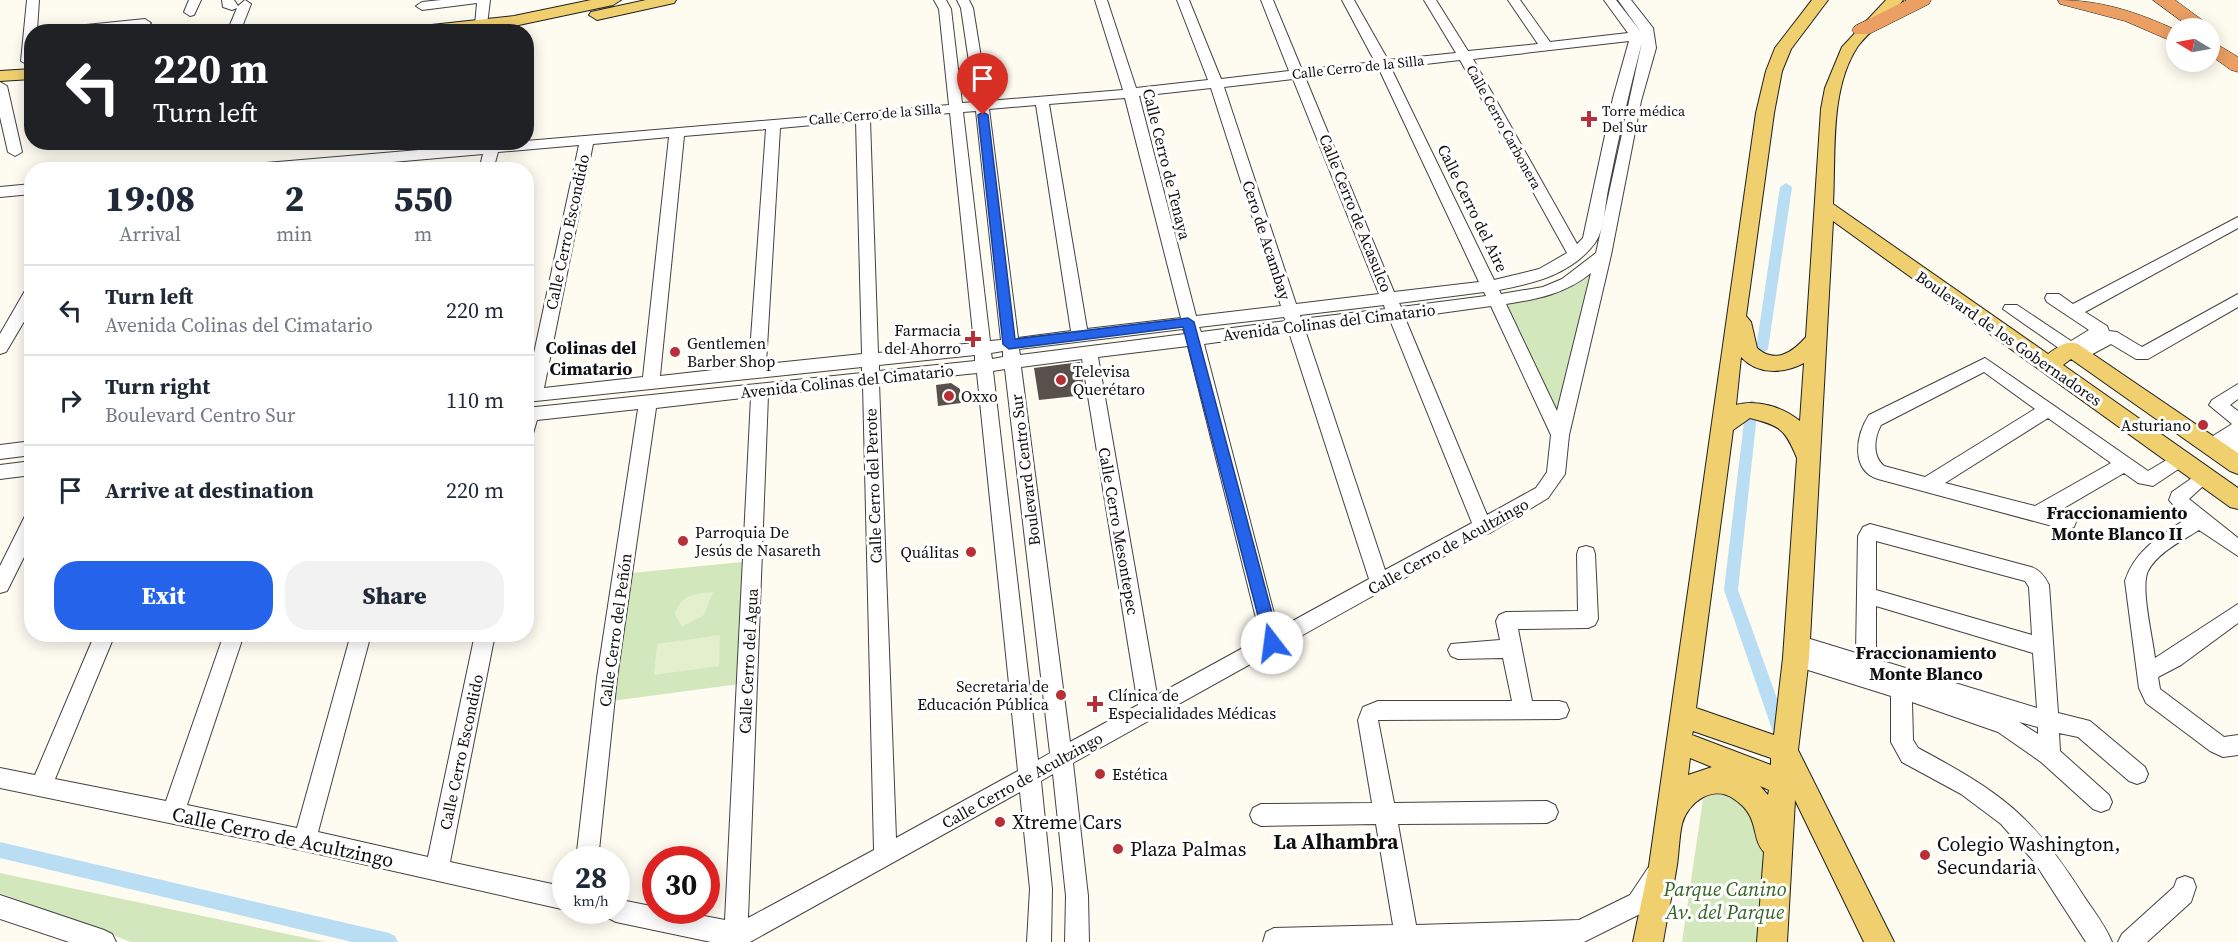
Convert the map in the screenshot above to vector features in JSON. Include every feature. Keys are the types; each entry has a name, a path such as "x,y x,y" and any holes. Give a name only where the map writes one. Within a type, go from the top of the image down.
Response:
{"highway":[{"path":"1862,30 1922,0"},
{"path":"2067,0 2132,17 2166,32"},
{"path":"2145,0 2171,18"},
{"path":"2162,0 2188,18"},
{"path":"2220,40 2238,54"},
{"path":"2220,53 2238,66"},
{"path":"2220,61 2238,72"}],"main road":[{"path":"487,24 613,0"},
{"path":"534,29 668,0"},
{"path":"1648,942 1663,866 1723,426 1738,297 1765,113 1774,71 1783,48 1803,19 1820,0"},
{"path":"1803,19 1820,13 1834,0"},
{"path":"1862,30 1864,14 1875,0"},
{"path":"1880,942 1794,787 1785,751 1796,651 1809,463 1826,150 1836,78 1847,48 1862,30 1895,0"},
{"path":"0,63 24,66"},
{"path":"4,79 24,70"},
{"name":"Boulevard de los Gobernadores","path":"1824,206 2238,500"},
{"name":"Boulevard de los Gobernadores","path":"1822,234 1838,230 1869,238"},
{"path":"1738,297 1744,344 1749,353 1758,360 1769,364 1788,363 1801,355 1816,338"},
{"path":"2047,365 2075,352"},
{"name":"Boulevard de los Gobernadores","path":"2075,352 2227,452"},
{"path":"1723,426 1738,413 1750,410 1780,417 1801,435 1809,463"},
{"path":"1682,715 1785,751"},
{"path":"1679,742 1794,787"},
{"path":"1669,819 1691,788 1706,779 1726,779 1749,794 1765,815 1776,858"},
{"path":"1772,942 1776,858 1794,787"}],"street":[{"path":"32,24 33,0"},
{"path":"45,24 46,0"},
{"path":"422,6 474,0 476,24"},
{"path":"477,24 484,0"},
{"name":"Boulevard Centro Sur","path":"940,0 945,9 957,107 982,357 1030,774 1041,889 1039,942"},
{"name":"Boulevard Centro Sur","path":"963,0 982,105 1077,896 1077,942"},
{"name":"Calle Cerro de Tenaya","path":"1101,0 1131,93 1190,331 1272,643"},
{"name":"Cero de Acambay","path":"1183,0 1216,83 1380,584"},
{"name":"Calle Cerro de Acasulco","path":"1267,0 1483,528"},
{"name":"Calle Cerro del Aire","path":"1348,0 1383,64 1560,435"},
{"name":"Calle Cerro Carbonera","path":"1430,0 1464,55 1576,255"},
{"path":"1514,0 1546,46"},
{"path":"1610,0 1643,36 1647,28 1624,0"},
{"path":"226,24 244,2"},
{"path":"236,24 244,2"},
{"path":"133,24 145,23"},
{"name":"Calle Cerro de la Silla","path":"534,144 1131,93 1643,36"},
{"name":"Avenida Colinas del Cimatario","path":"1493,293 1560,267 1576,255 1590,239 1627,100 1648,48 1643,36"},
{"path":"4,79 15,152"},
{"name":"Avenida Colinas del Cimatario","path":"534,395 596,390 704,396 758,381 1084,344 1120,348 1190,331 1493,293 1546,292 1568,283 1603,255 1627,100"},
{"name":"Calle Cerro Mesontepec","path":"1042,101 1149,710"},
{"name":"Calle Cerro del Perote","path":"863,115 885,857"},
{"name":"Calle Cerro del Agua","path":"736,933 758,381 773,123"},
{"name":"Calle Cerro del Peñón","path":"589,846 607,678 650,392 677,132"},
{"name":"Calle Cerro Escondido","path":"534,377 587,140"},
{"name":"Calle Cerro de la Silla","path":"400,162 479,150"},
{"path":"0,192 24,190"},
{"path":"2073,311 2238,223"},
{"name":"Calle Cerro de Acultzingo","path":"630,913 719,932 736,933 750,930 885,857 1030,774 1483,528 1542,493 1551,484 1556,474 1560,435 1603,255"},
{"path":"2054,298 2142,355 2238,300"},
{"path":"0,348 24,307"},
{"name":"Boulevard de los Gobernadores","path":"2011,309 2075,352"},
{"path":"1116,331 1120,348"},
{"name":"Avenida Colinas del Cimatario","path":"1084,344 1116,331 1190,331"},
{"path":"2075,352 2106,333"},
{"path":"2067,522 1878,472 1870,467 1867,461 1869,427 1875,420 1985,364 2124,465 2144,477 2153,479 2180,459"},
{"path":"704,396 705,377"},
{"name":"Avenida Colinas del Cimatario","path":"534,414 592,408 705,377 758,381"},
{"path":"592,408 596,390"},
{"path":"2238,390 2218,405 2238,420"},
{"path":"1927,485 2049,409"},
{"path":"2227,452 2238,429"},
{"path":"0,452 24,449"},
{"path":"2035,515 2124,465"},
{"path":"0,472 24,469"},
{"path":"2205,476 2178,497 2180,504 2238,548"},
{"path":"2199,520 2143,560 2136,570 2134,581 2149,688 2153,696 2217,744 2223,747 2238,745"},
{"path":"1866,665 1869,596 1867,536 1870,532 2031,575 2039,585 2050,755"},
{"path":"0,585 24,537"},
{"path":"1524,711 1506,621 1588,620 1586,554"},
{"path":"1869,596 2044,647"},
{"path":"2148,672 2174,659 2238,612"},
{"path":"41,787 102,642"},
{"path":"173,814 231,642"},
{"path":"305,840 359,642"},
{"name":"Calle Cerro Escondido","path":"437,869 483,642"},
{"path":"1458,650 1512,649"},
{"path":"1796,651 1866,665 1901,683 1999,721 2050,755 2101,802"},
{"path":"1796,651 1901,683 2083,728 2136,774"},
{"path":"1901,683 1902,742 1905,749 1974,789 2021,827 2059,876 2100,942"},
{"path":"1407,939 1368,720 1370,714 1378,710 1559,710"},
{"name":"Calle Cerro de Acultzingo","path":"0,778 305,840 552,896"},
{"path":"1261,815 1546,812"},
{"path":"1274,940 1586,937 1638,903 1663,866"},
{"path":"2130,942 2183,894 2185,887"},
{"path":"0,907 104,942"}],"green space":[{"path":"1603,255 1560,435 1497,300 1546,292"},
{"path":"752,561 747,683 604,702 631,573"},
{"path":"713,592 704,615 682,627 675,614 681,602 690,596"},
{"path":"720,635 719,666 654,675 657,644"},
{"name":"Parque Canino Av. del Parque","path":"1718,789 1745,799 1768,859 1757,942 1682,942 1703,799"},
{"path":"0,873 325,942 131,942 0,893"}],"building":[{"name":"Televisa Querétaro","path":"1080,362 1085,395 1039,400 1034,368"},
{"name":"Oxxo","path":"951,383 960,389 961,403 938,406 936,385"}],"waterway":[{"path":"1762,349 1786,187"},
{"path":"1752,405 1731,590 1781,732"},
{"path":"0,850 389,942"}],"place":[{"name":"Torre médica Del Sur","path":"1589,119"},
{"name":"Farmacia del Ahorro","path":"973,339"},
{"name":"Gentlemen Barber Shop","path":"675,352"},
{"name":"Televisa Querétaro","path":"1061,380"},
{"name":"Oxxo","path":"949,396"},
{"name":"Asturiano","path":"2203,425"},
{"name":"Parroquia De Jesús de Nasareth","path":"683,541"},
{"name":"Quálitas","path":"971,552"},
{"name":"Secretaria de Educación Pública","path":"1061,695"},
{"name":"Clínica de Especialidades Médicas","path":"1095,704"},
{"name":"Estética","path":"1100,774"},
{"name":"Xtreme Cars","path":"1000,822"},
{"name":"Plaza Palmas","path":"1118,849"},
{"name":"Colegio Washington, Secundaria","path":"1925,855"}],"district":[{"name":"Colinas del Cimatario","path":"591,357"},
{"name":"Fraccionamiento Monte Blanco II","path":"2117,522"},
{"name":"Fraccionamiento Monte Blanco","path":"1926,662"},
{"name":"La Alhambra","path":"1336,841"}],"route":[{"path":"983,115 1009,344 1188,322 1272,643"}]}
